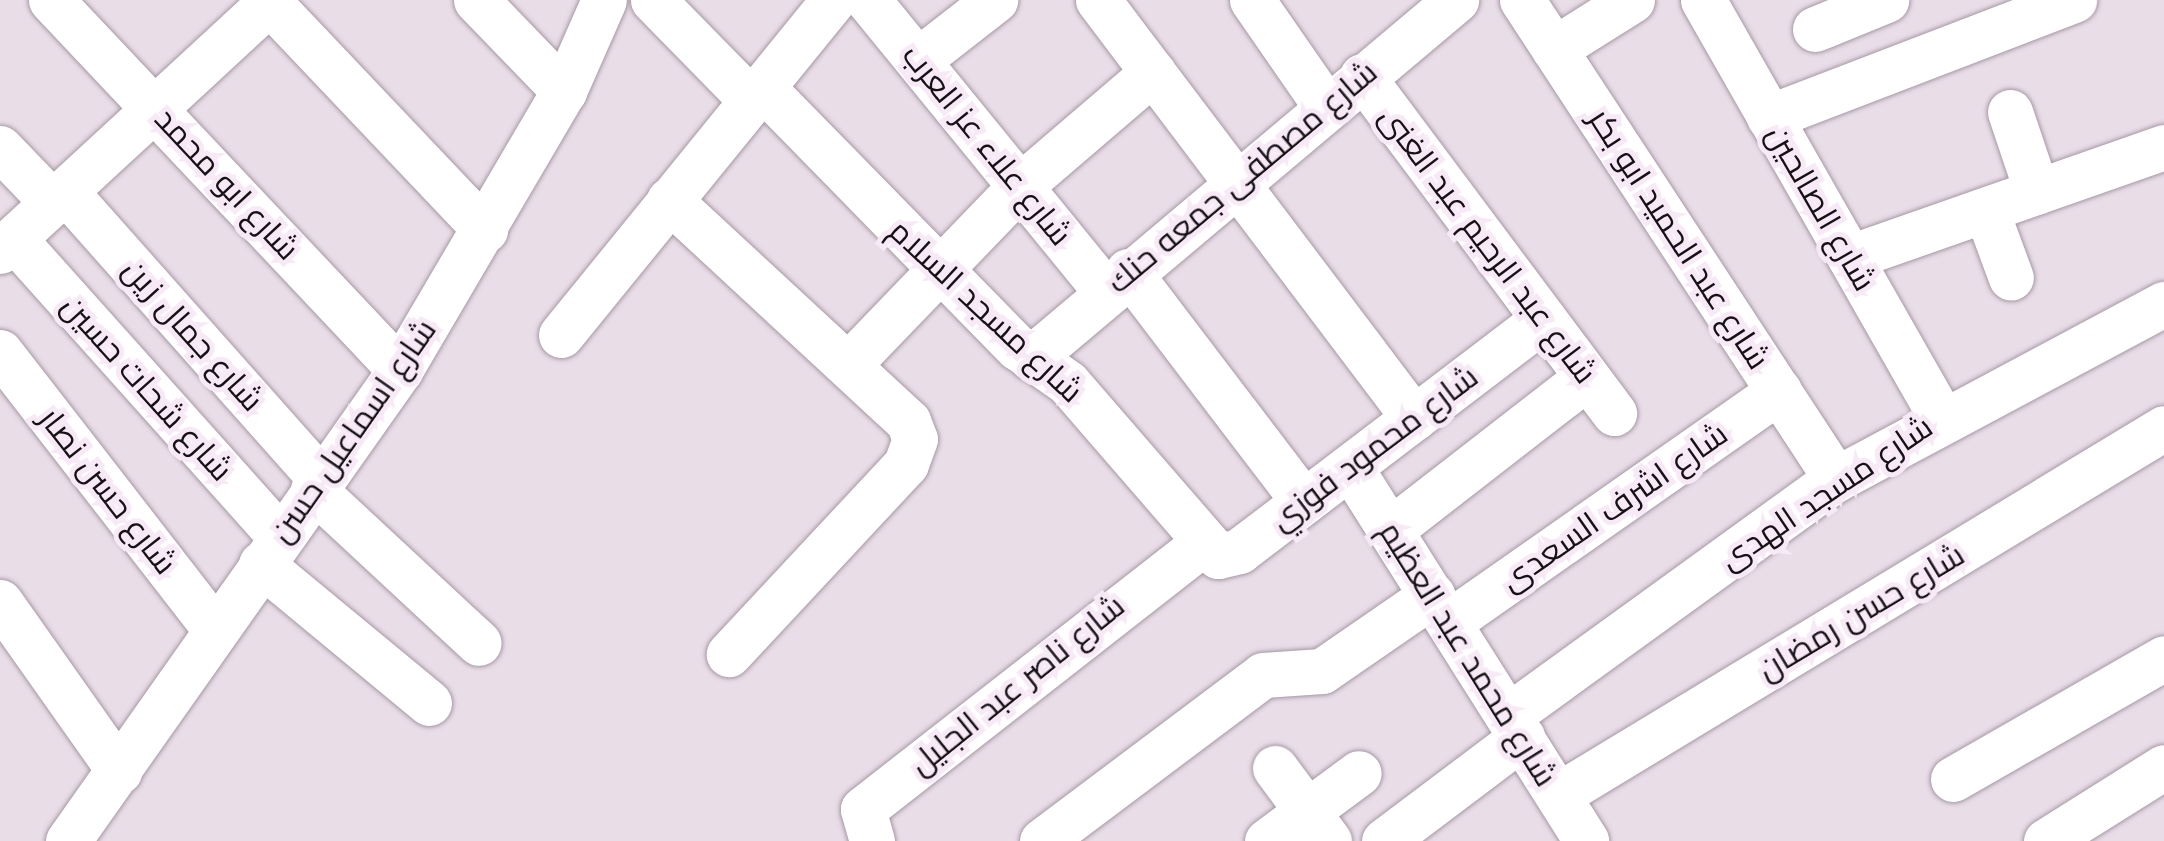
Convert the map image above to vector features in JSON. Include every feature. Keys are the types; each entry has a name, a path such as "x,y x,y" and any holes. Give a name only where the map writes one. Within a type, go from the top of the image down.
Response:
{"street":[{"name":"شارع ابو محمد","path":"51,0 400,370"},
{"path":"476,0 564,91"},
{"name":"شارع اسماعيل حسن","path":"68,841 400,370 564,91 604,0"},
{"name":"شارع مسجد السلام","path":"653,0 756,93 1030,358 1068,383 1201,544"},
{"path":"561,335 833,0"},
{"name":"شارع علاء عز العرب","path":"868,0 1020,186 1116,281 1304,502"},
{"path":"918,60 995,0"},
{"path":"1098,0 1414,418"},
{"path":"1252,0 1326,106"},
{"name":"شارع عبد الحميد ابو بكر","path":"1522,0 1836,479"},
{"path":"1554,49 1632,0"},
{"name":"شارع الصالحين","path":"1703,0 1940,416"},
{"path":"1815,28 1886,0"},
{"path":"1769,117 2074,0"},
{"path":"7,245 268,1 485,230"},
{"name":"شارع مصطفى جمعه حنك","path":"1030,358 1116,281 1362,76 1433,7"},
{"path":"848,365 1020,186 1153,72"},
{"name":"شارع عبد الرحيم عبد الغنى","path":"1362,76 1614,413"},
{"path":"2010,112 2037,192"},
{"path":"1850,257 2164,147"},
{"name":"شارع جمال زين","path":"0,148 59,197 317,484 479,643"},
{"path":"669,200 908,421 916,439 906,464 729,654"},
{"path":"1986,210 2011,278"},
{"name":"شارع شحات حسين","path":"7,245 270,551 429,703"},
{"name":"شارع مسجد الهدى","path":"1409,834 1515,726 1836,479 1940,416 2164,304"},
{"name":"شارع محمود فوزي","path":"1201,544 1228,556 1544,319"},
{"name":"شارع حسن نصار","path":"0,352 215,629"},
{"path":"1390,530 1587,377"},
{"name":"شارع اشرف السعدى","path":"1042,841 1262,676 1322,671 1440,608 1779,392"},
{"name":"شارع حسن رمضان","path":"1558,795 2164,428"},
{"name":"شارع محمد عبد العظيم","path":"1350,466 1586,841"},
{"name":"شارع ناصر عبد الجليل","path":"872,841 863,809 1201,544"},
{"path":"0,602 119,771"},
{"path":"1953,779 2164,658"},
{"path":"2046,841 2164,767"},
{"path":"1275,768 1318,826"},
{"path":"1268,841 1318,826 1358,773"}]}
